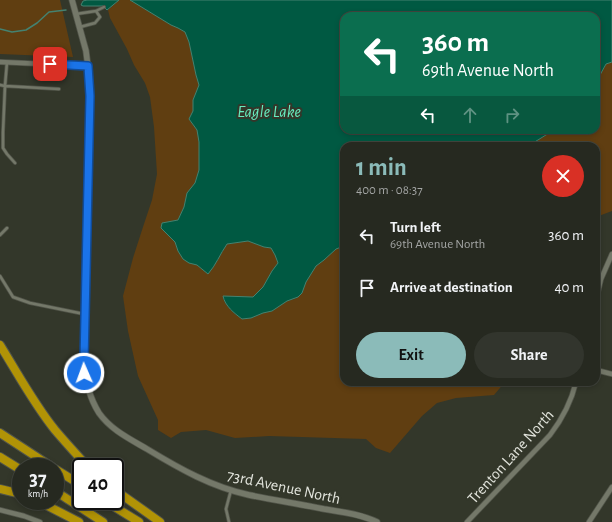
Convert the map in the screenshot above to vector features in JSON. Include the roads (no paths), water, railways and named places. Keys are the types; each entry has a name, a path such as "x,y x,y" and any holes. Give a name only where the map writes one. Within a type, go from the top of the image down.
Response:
{"highway":[{"path":"0,345 46,418 80,458"},
{"path":"0,433 38,458"},
{"path":"0,457 12,464"},
{"path":"0,489 12,492"},
{"path":"124,496 160,522"},
{"path":"64,497 103,522"},
{"path":"56,510 79,522"},
{"path":"120,510 139,522"}],"street":[{"name":"73rd Avenue North","path":"72,0 86,51 88,66 89,104 84,373 90,395 99,412 114,429 201,480 248,495 352,514 377,522"},
{"path":"0,62 88,66"},
{"path":"600,283 612,254"},
{"path":"600,371 612,374"},
{"name":"Trenton Lane North","path":"467,522 550,435 565,414 575,386"},
{"path":"589,522 612,488"},
{"path":"0,510 40,522"}],"lane":[{"path":"76,14 96,11 104,7"},
{"path":"79,27 95,23 100,17 96,11"},
{"path":"7,62 3,148 15,163"},
{"path":"0,85 59,89"},
{"path":"0,235 7,228"},
{"path":"0,276 13,297 30,303 85,314"},
{"path":"229,522 226,509 231,490"}],"water":[{"path":"119,0 107,10 103,6 81,5 83,1"},
{"name":"Eagle Lake","path":"130,0 612,0 612,62 606,64 600,75 600,12 340,12 340,134 548,134 535,142 340,142 340,248 336,249 316,266 306,282 302,293 298,297 287,301 272,311 251,318 242,319 228,306 223,296 253,297 263,287 278,263 271,248 248,241 227,244 208,274 197,265 189,263 183,259 175,242 161,228 162,223 178,220 184,207 187,193 195,183 199,170 199,142 197,130 189,119 193,111 193,100 199,85 189,42 185,32"}],"waterway":[{"path":"0,29 12,32 26,30 37,23 49,12 66,10"}]}
